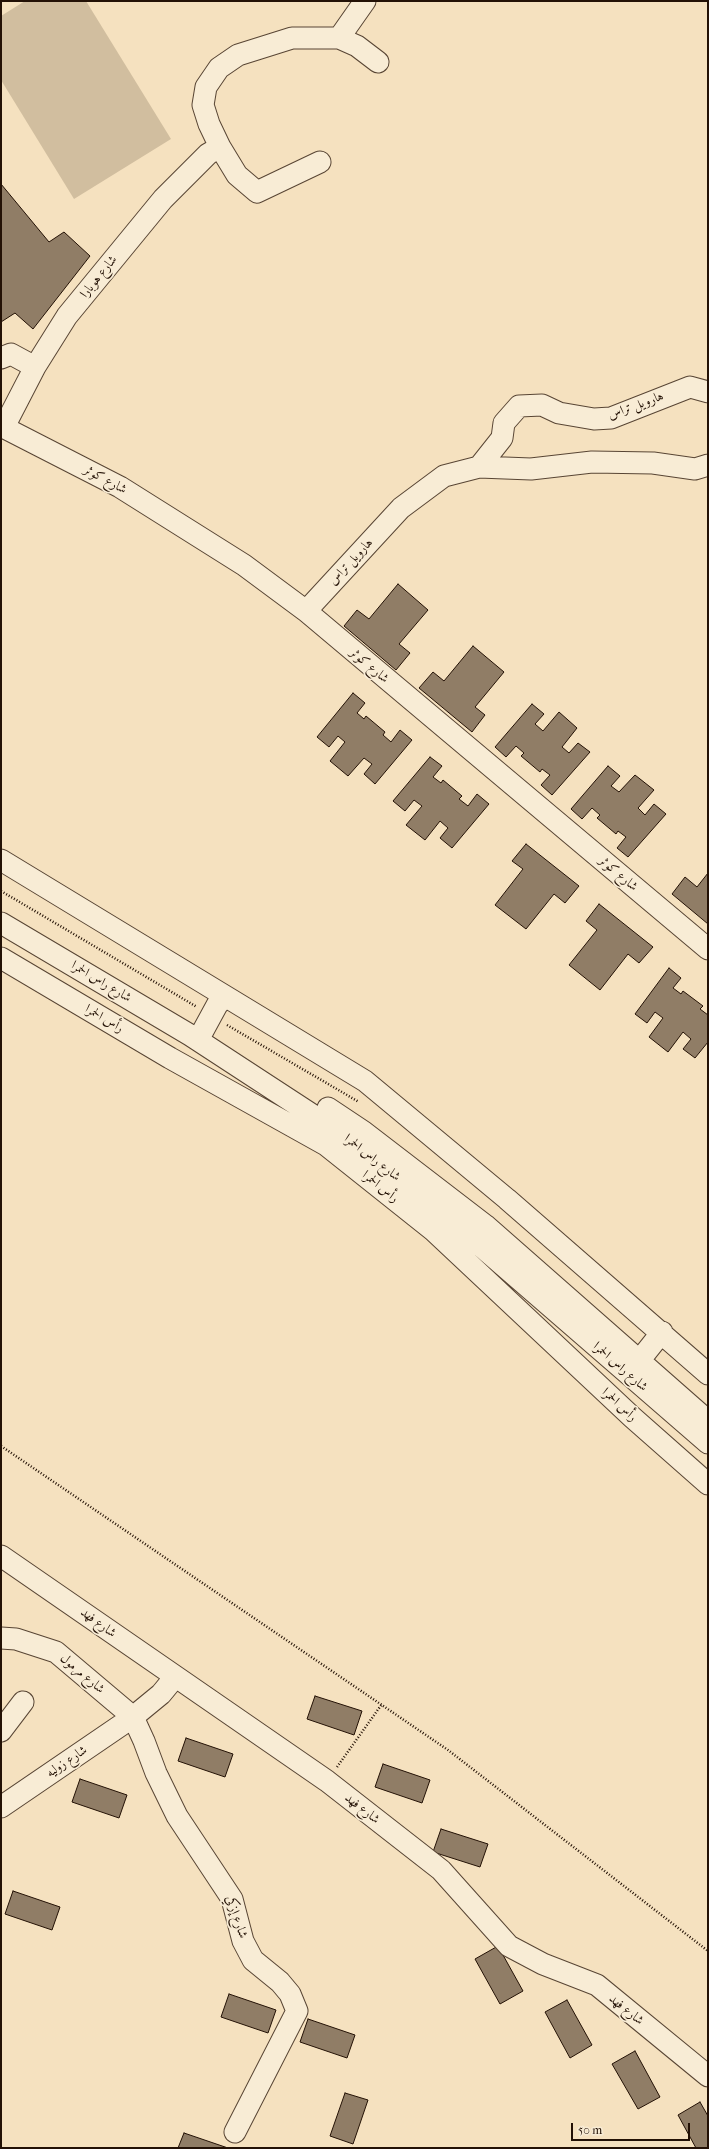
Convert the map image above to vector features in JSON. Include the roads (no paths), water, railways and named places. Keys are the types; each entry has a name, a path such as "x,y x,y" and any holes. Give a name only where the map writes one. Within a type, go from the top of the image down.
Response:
{"street":[{"path":"339,38 365,1"},
{"path":"320,162 257,192 237,175 220,147 209,124 203,105 206,87 219,68 238,55 292,38 339,38 357,46 378,62"},
{"name":"شارع هوبارا","path":"2,426 35,367 67,316 163,199 208,154 220,147"},
{"path":"1,358 11,354 35,367"},
{"name":"هارويل تراس","path":"479,467 502,438 504,423 518,406 542,405 559,414 594,419 610,418 690,387 708,392"},
{"name":"شارع كوثر","path":"2,426 120,487 244,565 306,611 708,949"},
{"name":"هارويل تراس","path":"306,611 401,508 444,476 479,467 531,469 592,462 653,463 695,469 708,465"},
{"path":"1,860 365,1081 507,1199 662,1332 708,1374"},
{"name":"شارع راس الحمرا","path":"1,909 201,1035 336,1132 364,1132 484,1225 634,1368 708,1443"},
{"name":"شارع راس الحمرا","path":"1,923 201,1035"},
{"name":"رأس الحمرا","path":"1,958 170,1058 336,1132 434,1231 632,1417 708,1484"},
{"path":"201,1035 217,1005 225,996"},
{"path":"634,1368 662,1332"},
{"name":"شارع راس الحمرا","path":"634,1368 708,1421"},
{"name":"شارع فهد","path":"1,1556 327,1781 441,1870 509,1946 543,1964 597,1985 708,2076"},
{"name":"شارع مرمول","path":"1,1638 16,1639 56,1652 133,1717"},
{"name":"شارع زوليه","path":"1,1807 133,1717 161,1694 175,1677"},
{"path":"1,1731 23,1702"},
{"name":"شارع إزكي","path":"133,1717 156,1773 178,1816 232,1899 246,1947 254,1960 280,1982 290,1994 297,2011 235,2132"}]}
